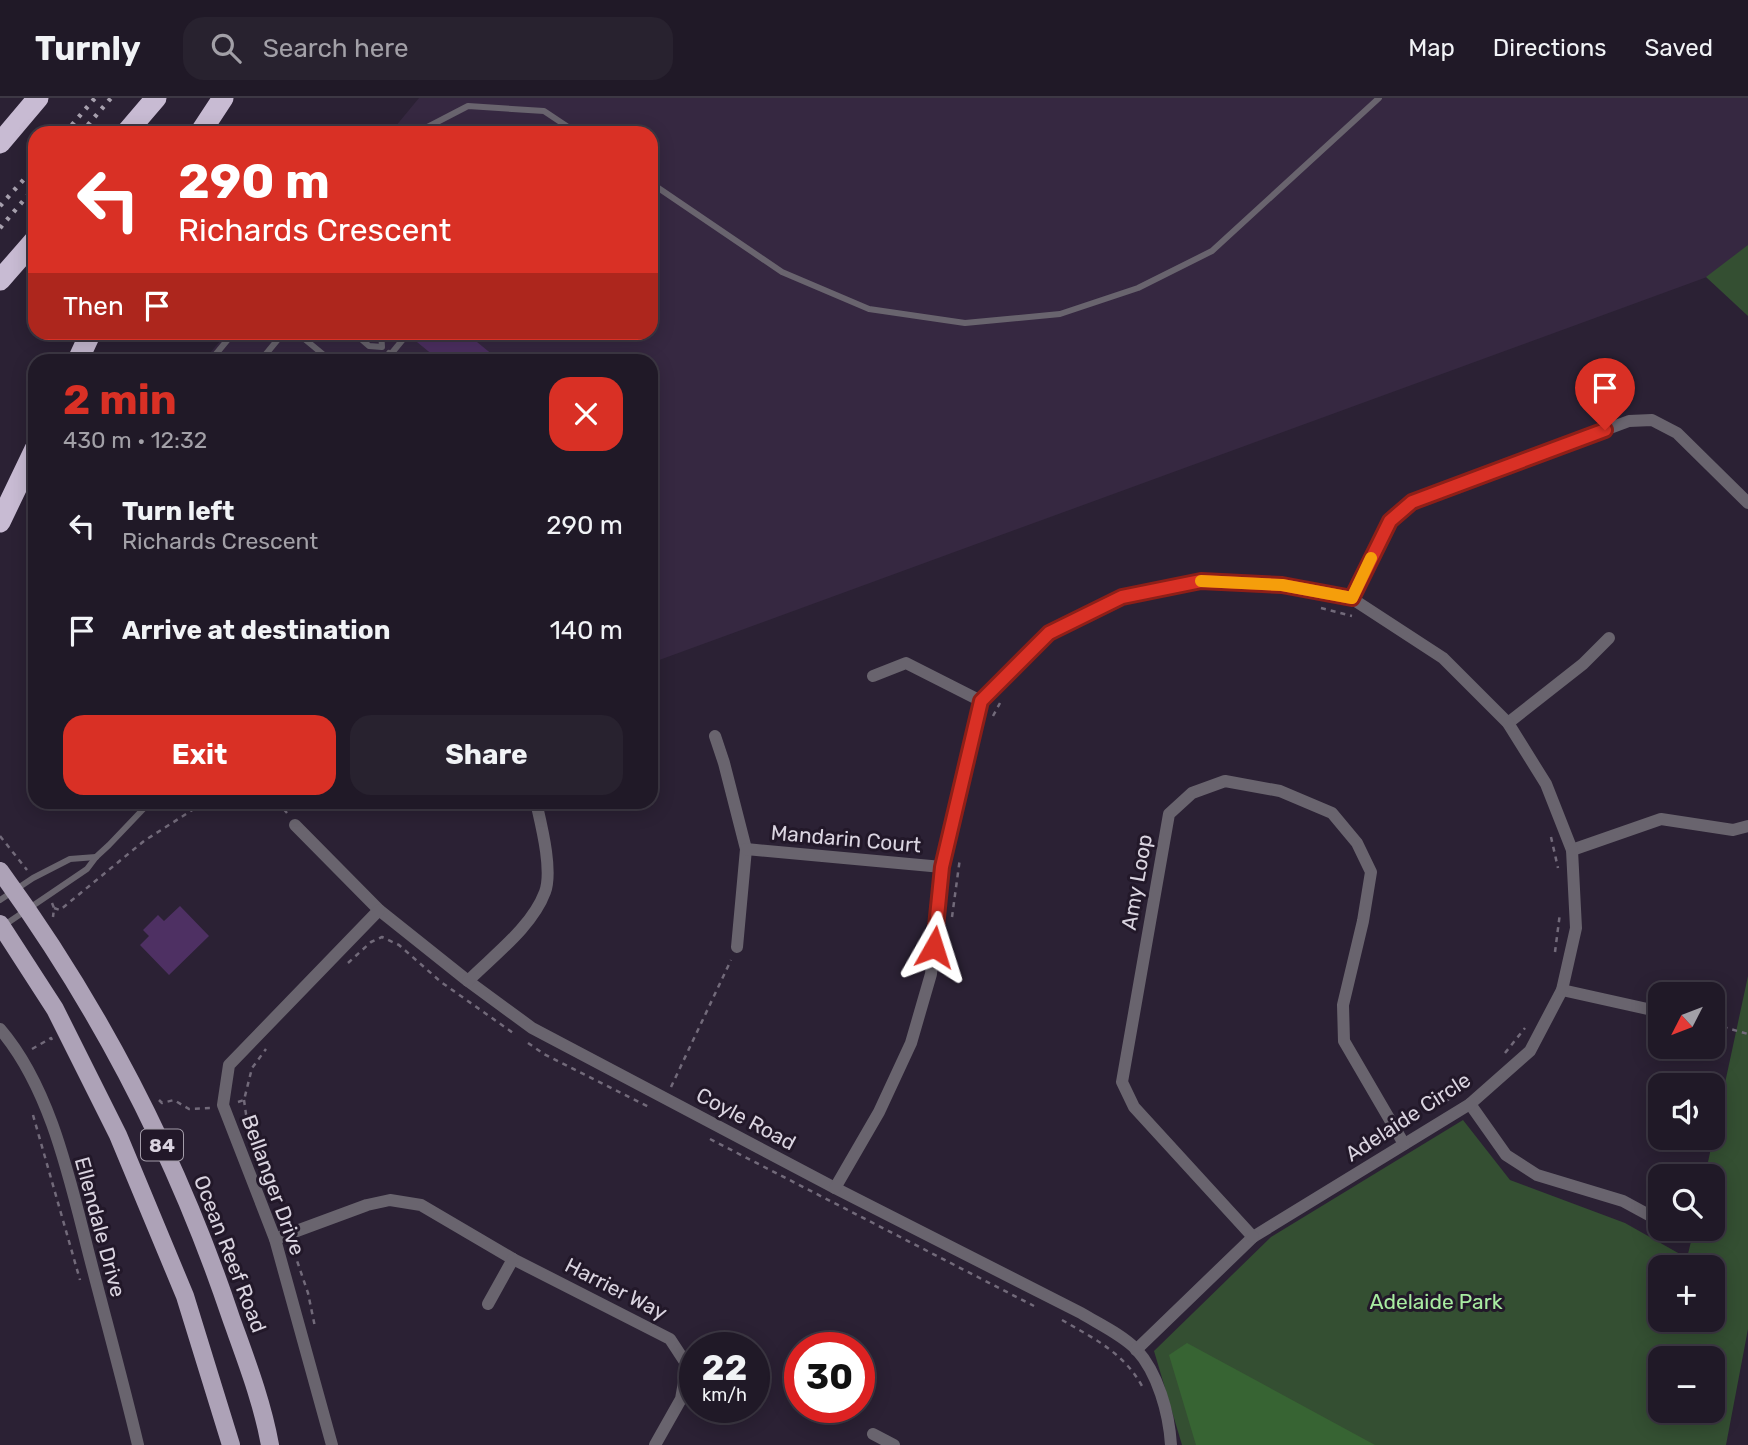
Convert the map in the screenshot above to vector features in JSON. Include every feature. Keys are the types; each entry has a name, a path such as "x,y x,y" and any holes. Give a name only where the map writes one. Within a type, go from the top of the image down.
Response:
{"highway":[{"path":"0,143 38,98"},
{"path":"132,126 156,98"},
{"path":"205,126 223,98"},
{"path":"0,280 28,248"},
{"path":"0,522 28,464"}],"main road":[{"name":"Ocean Reef Road","path":"0,871 7,895 27,909 80,991 145,1106 212,1262 265,1417 270,1445"},
{"name":"84","path":"1,925 55,1009 118,1135 186,1296 231,1445"}],"street":[{"path":"1352,598 1390,521 1412,502 1629,421 1652,420 1678,433 1748,503"},
{"name":"Adelaide Circle","path":"981,701 1049,633 1122,597 1201,581 1282,585 1352,598 1443,658 1508,723 1546,784 1572,850 1576,928 1562,990 1530,1051 1470,1104 1253,1237 1132,1346"},
{"path":"1508,723 1583,664 1609,638"},
{"path":"835,1188 879,1112 911,1043 931,974 942,867 981,701 906,663 873,676"},
{"name":"Mandarin Court","path":"715,736 746,849 737,947"},
{"name":"Amy Loop","path":"1253,1237 1134,1107 1122,1082 1169,814 1192,793 1225,781 1280,791 1332,813 1357,843 1371,872 1363,921 1343,1005 1344,1041 1404,1144"},
{"path":"468,981 523,926 546,890 546,846 538,809"},
{"path":"1572,850 1661,819 1733,830 1748,826"},
{"name":"Coyle Road","path":"295,825 379,910 532,1028 850,1196 1081,1313 1132,1346 1160,1390 1172,1441"},
{"name":"Mandarin Court","path":"746,849 942,867"},
{"name":"Bellanger Drive","path":"332,1445 275,1239 223,1105 229,1065 379,910"},
{"path":"1562,990 1648,1009"},
{"name":"Ellendale Drive","path":"0,1029 34,1078 56,1138 138,1445"},
{"path":"1470,1104 1506,1155 1537,1175 1623,1201 1648,1215"},
{"name":"Harrier Way","path":"275,1239 367,1205 390,1200 421,1205 513,1259 670,1339 687,1365 681,1399 655,1445"},
{"path":"488,1304 513,1259"},
{"path":"873,1434 894,1445"}],"lane":[{"path":"658,188 782,272 869,309 965,323 1060,314 1138,289 1212,251 1379,98"},
{"path":"429,126 468,106 544,111 566,126"},
{"path":"216,354 227,340"},
{"path":"266,354 277,340"},
{"path":"306,340 323,354"},
{"path":"362,340 369,346 382,347 391,354 402,340"},
{"path":"382,340 382,347"},
{"path":"1,925 87,869 142,809"},
{"path":"7,895 70,859 96,857"}],"path":[{"path":"1312,605 1358,620"},
{"path":"992,717 1001,700"},
{"path":"54,908 60,910 144,841 194,809"},
{"path":"1549,827 1560,877"},
{"path":"0,836 22,864"},
{"path":"952,919 960,852"},
{"path":"1555,953 1560,912"},
{"path":"344,967 371,942 382,937 399,945 441,982 544,1054 659,1112 737,947"},
{"path":"1503,1056 1526,1026"},
{"path":"1726,1028 1748,1034"},
{"path":"28,1055 34,1046 51,1038 58,1048"},
{"path":"223,1105 244,1100 252,1068 269,1045"},
{"path":"1440,1105 1468,1086"},
{"path":"30,1107 82,1288"},
{"path":"710,1139 1034,1306"},
{"path":"843,1209 850,1196"},
{"path":"1056,1317 1118,1354 1134,1372 1147,1396"},
{"path":"1118,1354 1132,1346"}],"shaded area":[{"path":"419,98 1748,98 1748,262 658,660 658,354 209,354 221,340 658,340 658,126 396,126"},
{"path":"1187,1343 1375,1445 1196,1445 1169,1355"}],"green space":[{"path":"1748,245 1748,316 1706,277"},
{"name":"Adelaide Park","path":"1748,976 1748,1329 1726,1445 1182,1445 1154,1351 1271,1237 1463,1120 1510,1180 1625,1223 1648,1236 1648,1241 1657,1241 1682,1255 1648,1255 1648,1332 1725,1332 1725,1255 1688,1255 1691,1241 1725,1241 1725,1164 1708,1164 1711,1150 1725,1150 1725,1083"}],"building":[{"path":"478,340 477,342 492,354 432,354 417,342"},
{"path":"180,906 209,936 169,975 140,945 149,936 143,930 158,915 164,921"}],"railway":[{"path":"71,126 95,98"},
{"path":"87,126 111,98"},
{"path":"0,206 28,175"},
{"path":"0,228 28,195"}],"slow traffic":[{"path":"1201,581 1282,585 1352,598 1371,558"}],"route":[{"path":"934,947 942,867 981,701 1049,633 1122,597 1201,581 1282,585 1352,598 1390,521 1412,502 1605,430"}]}
